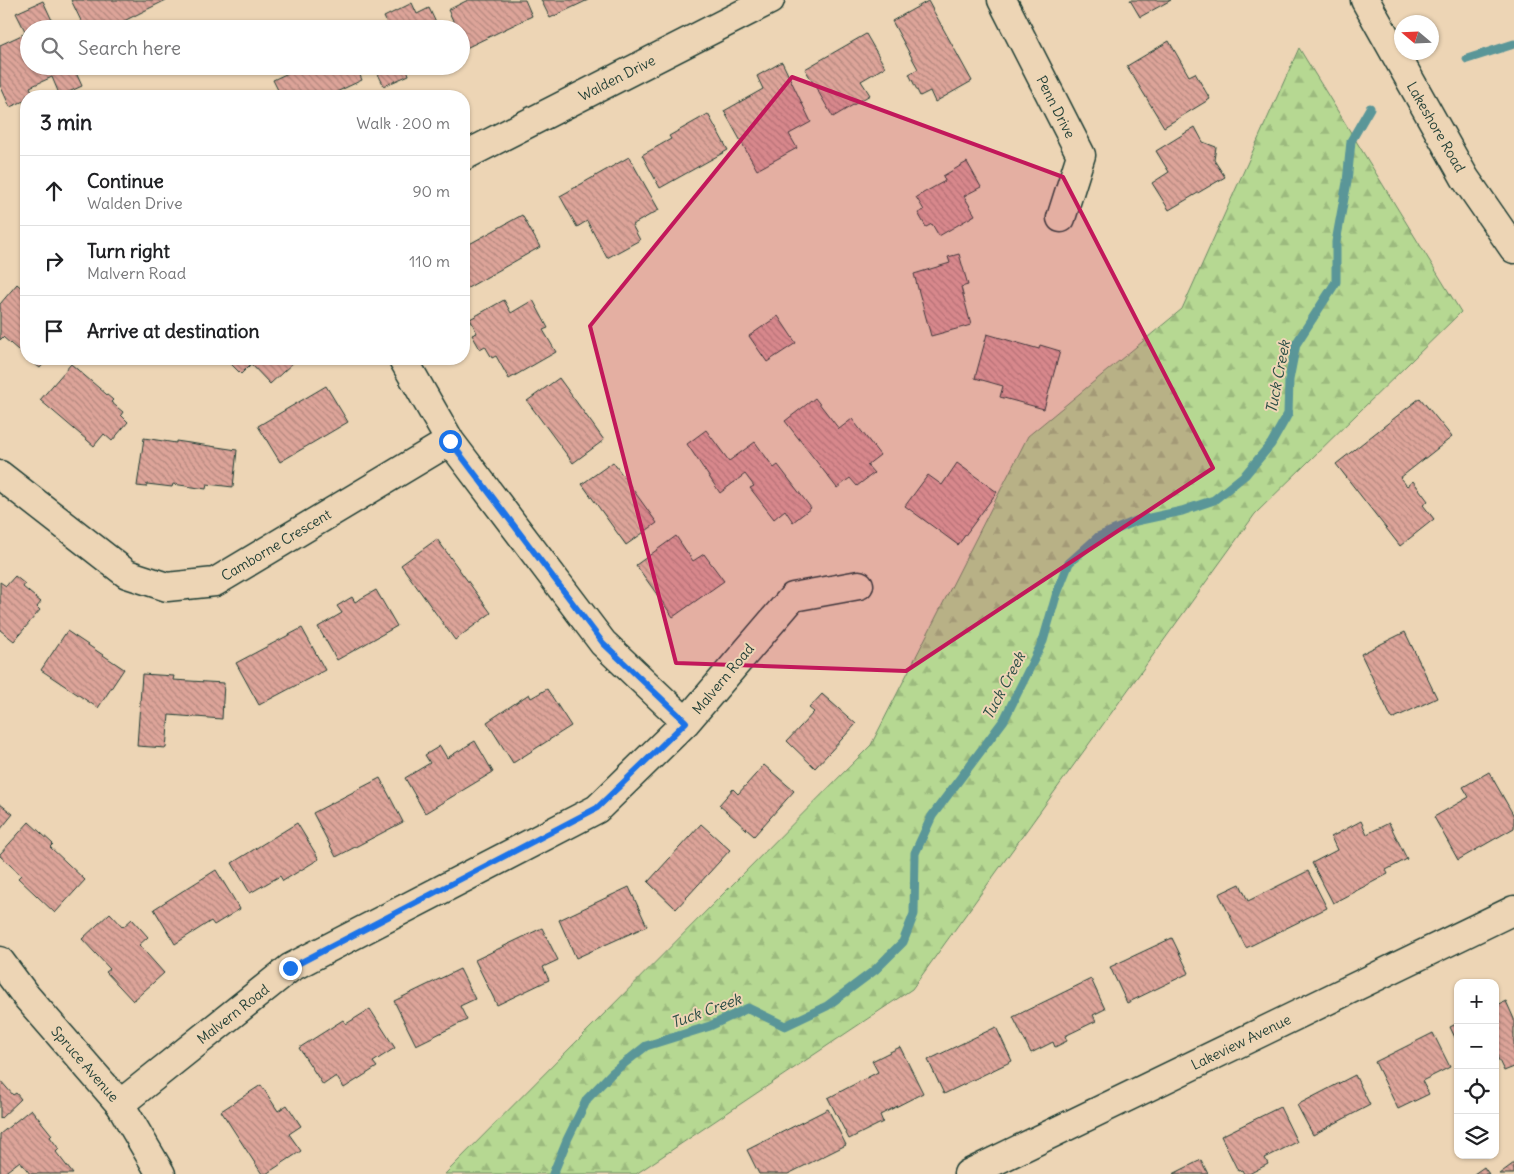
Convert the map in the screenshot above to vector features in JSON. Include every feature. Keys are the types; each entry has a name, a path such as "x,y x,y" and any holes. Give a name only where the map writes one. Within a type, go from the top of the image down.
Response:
{"street":[{"name":"Walden Drive","path":"470,153 770,0"},
{"name":"Penn Drive","path":"1002,0 1080,155 1061,218"},
{"name":"Lakeshore Road","path":"1365,0 1466,178 1514,249"},
{"path":"406,365 450,441 603,643 686,722"},
{"name":"Camborne Crescent","path":"0,475 127,574 167,588 215,582 450,441"},
{"name":"Malvern Road","path":"120,1104 290,968 597,808 686,722 793,597 859,585"},
{"name":"Lakeview Avenue","path":"968,1174 1514,910"},
{"name":"Spruce Avenue","path":"0,961 26,996 120,1104 162,1174"}],"highlighted area":[{"path":"792,77 1063,177 1213,468 906,671 676,663 590,326"}],"green space":[{"path":"1299,48 1461,312 1255,514 912,989 636,1174 445,1174 871,745 1028,436 1182,309"}],"building":[{"path":"71,0 166,0 126,20 81,20"},
{"path":"468,0 525,0 532,16 470,46 470,20 453,20 448,10"},
{"path":"541,0 588,0 550,18"},
{"path":"1130,0 1171,0 1140,17"},
{"path":"43,1 52,20 20,21 16,13"},
{"path":"928,1 972,81 935,102 930,91 920,96 909,74 918,69 892,21"},
{"path":"412,3 417,14 429,8 435,20 386,20 384,17"},
{"path":"866,34 885,67 861,81 870,95 833,117 805,69"},
{"path":"20,36 20,75 77,75 82,86 73,90 57,90 52,77 30,87 31,90 20,90 20,103 10,107 0,85 0,45"},
{"path":"1169,41 1189,76 1195,73 1210,99 1164,127 1127,66"},
{"path":"782,62 811,122 789,134 797,148 757,170 724,111 763,89 757,76"},
{"path":"284,75 360,75 362,80 341,90 278,90 273,80"},
{"path":"378,75 409,75 384,86"},
{"path":"708,114 728,150 660,188 642,155 671,139 669,136"},
{"path":"1195,127 1203,142 1216,147 1214,160 1225,177 1169,210 1152,183 1169,172 1156,151"},
{"path":"629,157 659,210 632,225 640,240 607,258 587,221 577,227 560,196"},
{"path":"967,162 981,187 964,196 975,215 939,236 932,224 926,227 918,213 924,210 916,197 945,181 943,176"},
{"path":"522,215 540,247 470,287 470,244"},
{"path":"959,254 968,285 961,287 971,325 931,336 914,274 950,263 948,257"},
{"path":"17,284 20,287 20,352 3,337 0,340 0,304"},
{"path":"504,300 511,313 533,300 548,328 543,330 556,352 509,379 496,356 492,358 485,346 480,349 472,335 477,333 470,319"},
{"path":"778,316 796,343 767,362 749,336"},
{"path":"987,334 1039,349 1040,345 1060,351 1044,409 1000,397 1003,386 975,378"},
{"path":"72,365 113,400 111,402 123,412 121,415 128,422 112,441 104,434 94,446 40,400"},
{"path":"232,365 250,365 241,374"},
{"path":"252,365 291,365 270,384"},
{"path":"559,378 604,440 573,463 527,401"},
{"path":"326,386 348,422 280,462 258,426"},
{"path":"815,398 839,429 852,419 880,455 867,465 874,473 857,486 850,478 837,488 785,421"},
{"path":"1420,398 1452,437 1400,478 1407,486 1413,481 1428,501 1423,505 1434,519 1400,546 1336,464"},
{"path":"706,430 729,461 755,442 774,468 778,465 811,508 793,522 785,510 774,519 750,488 754,486 745,474 720,493 687,444"},
{"path":"144,438 237,450 233,487 207,484 206,489 173,484 172,487 147,484 146,487 137,486"},
{"path":"613,462 657,523 626,545 582,484"},
{"path":"957,463 997,492 958,545 905,506 928,475 942,485"},
{"path":"676,536 693,561 704,554 724,581 673,617 636,565"},
{"path":"437,539 491,613 455,640 401,565"},
{"path":"15,576 25,584 23,587 41,602 37,607 40,610 14,641 0,630 0,582 6,586"},
{"path":"376,590 397,626 337,660 318,627 342,613 337,606 352,597 355,602"},
{"path":"302,628 325,670 259,705 236,663"},
{"path":"67,631 124,669 98,708 41,670"},
{"path":"1405,632 1437,698 1392,719 1361,654"},
{"path":"142,674 174,676 173,680 224,683 222,719 169,715 166,748 137,746"},
{"path":"547,689 571,726 513,763 487,722 529,694 531,698"},
{"path":"822,694 856,724 815,768 787,741 814,712 809,708"},
{"path":"475,741 493,772 425,813 405,778 430,763 425,755 440,746 447,758"},
{"path":"764,765 794,791 754,836 719,805 733,789 738,794"},
{"path":"1489,772 1514,816 1514,828 1458,860 1434,817 1469,797 1463,787"},
{"path":"380,778 403,822 336,857 313,813"},
{"path":"0,804 13,814 0,830"},
{"path":"1361,821 1367,834 1389,823 1407,859 1386,870 1388,874 1333,903 1312,863 1337,850 1331,837"},
{"path":"29,822 53,844 50,847 85,880 55,913 18,878 21,875 0,856"},
{"path":"297,823 319,859 283,881 280,876 250,893 232,863"},
{"path":"701,824 730,850 676,909 648,882"},
{"path":"216,870 240,909 214,925 211,921 175,944 154,909"},
{"path":"1308,871 1327,908 1246,948 1219,894 1240,884 1248,901"},
{"path":"629,887 647,926 576,958 559,920"},
{"path":"110,913 123,927 132,919 148,937 139,945 164,973 133,1001 106,972 110,969 82,939"},
{"path":"542,928 558,960 543,967 549,980 497,1005 475,960"},
{"path":"1172,938 1189,973 1127,1003 1110,967"},
{"path":"460,969 475,999 460,1006 467,1020 416,1045 394,1001"},
{"path":"1091,979 1105,1009 1093,1015 1096,1021 1065,1036 1067,1041 1055,1047 1053,1042 1031,1053 1013,1017"},
{"path":"1506,1001 1514,1019 1514,1067 1504,1071 1499,1060 1499,1004"},
{"path":"370,1009 395,1048 373,1062 377,1067 344,1088 336,1076 323,1085 299,1048 343,1020 346,1024"},
{"path":"1454,1025 1454,1036 1450,1027"},
{"path":"996,1027 1012,1061 944,1094 928,1060"},
{"path":"1433,1033 1450,1067 1422,1081 1429,1094 1398,1109 1375,1062"},
{"path":"900,1047 923,1093 880,1115 883,1122 849,1139 828,1098 878,1072 872,1061"},
{"path":"1355,1075 1370,1105 1313,1135 1297,1105"},
{"path":"0,1080 13,1095 16,1093 21,1099 0,1119"},
{"path":"261,1085 278,1111 287,1105 301,1126 289,1134 301,1151 266,1174 262,1174 221,1111"},
{"path":"1280,1107 1297,1142 1265,1158 1268,1164 1249,1174 1244,1174 1242,1170 1238,1171 1221,1136"},
{"path":"31,1109 52,1135 50,1137 59,1149 56,1152 73,1174 30,1174 20,1161 3,1174 0,1174 0,1134"},
{"path":"828,1109 846,1145 788,1174 759,1174 747,1150"},
{"path":"1201,1160 1208,1174 1173,1174"},
{"path":"1514,1163 1514,1174 1499,1174"},
{"path":"1484,1167 1489,1174 1474,1174"}],"waterway":[{"name":"Tuck Creek","path":"1467,59 1514,44"},
{"name":"Tuck Creek","path":"553,1174 587,1099 612,1073 646,1046 710,1026 748,1008 785,1026 827,1006 875,970 903,942 914,914 915,853 932,816 1004,720 1043,641 1056,596 1069,563 1098,537 1136,521 1182,511 1214,500 1245,475 1271,444 1288,414 1289,380 1296,344 1336,282 1336,242 1347,182 1351,141 1370,108"}],"route":[{"path":"290,968 597,808 686,722 603,643 450,441"}]}
